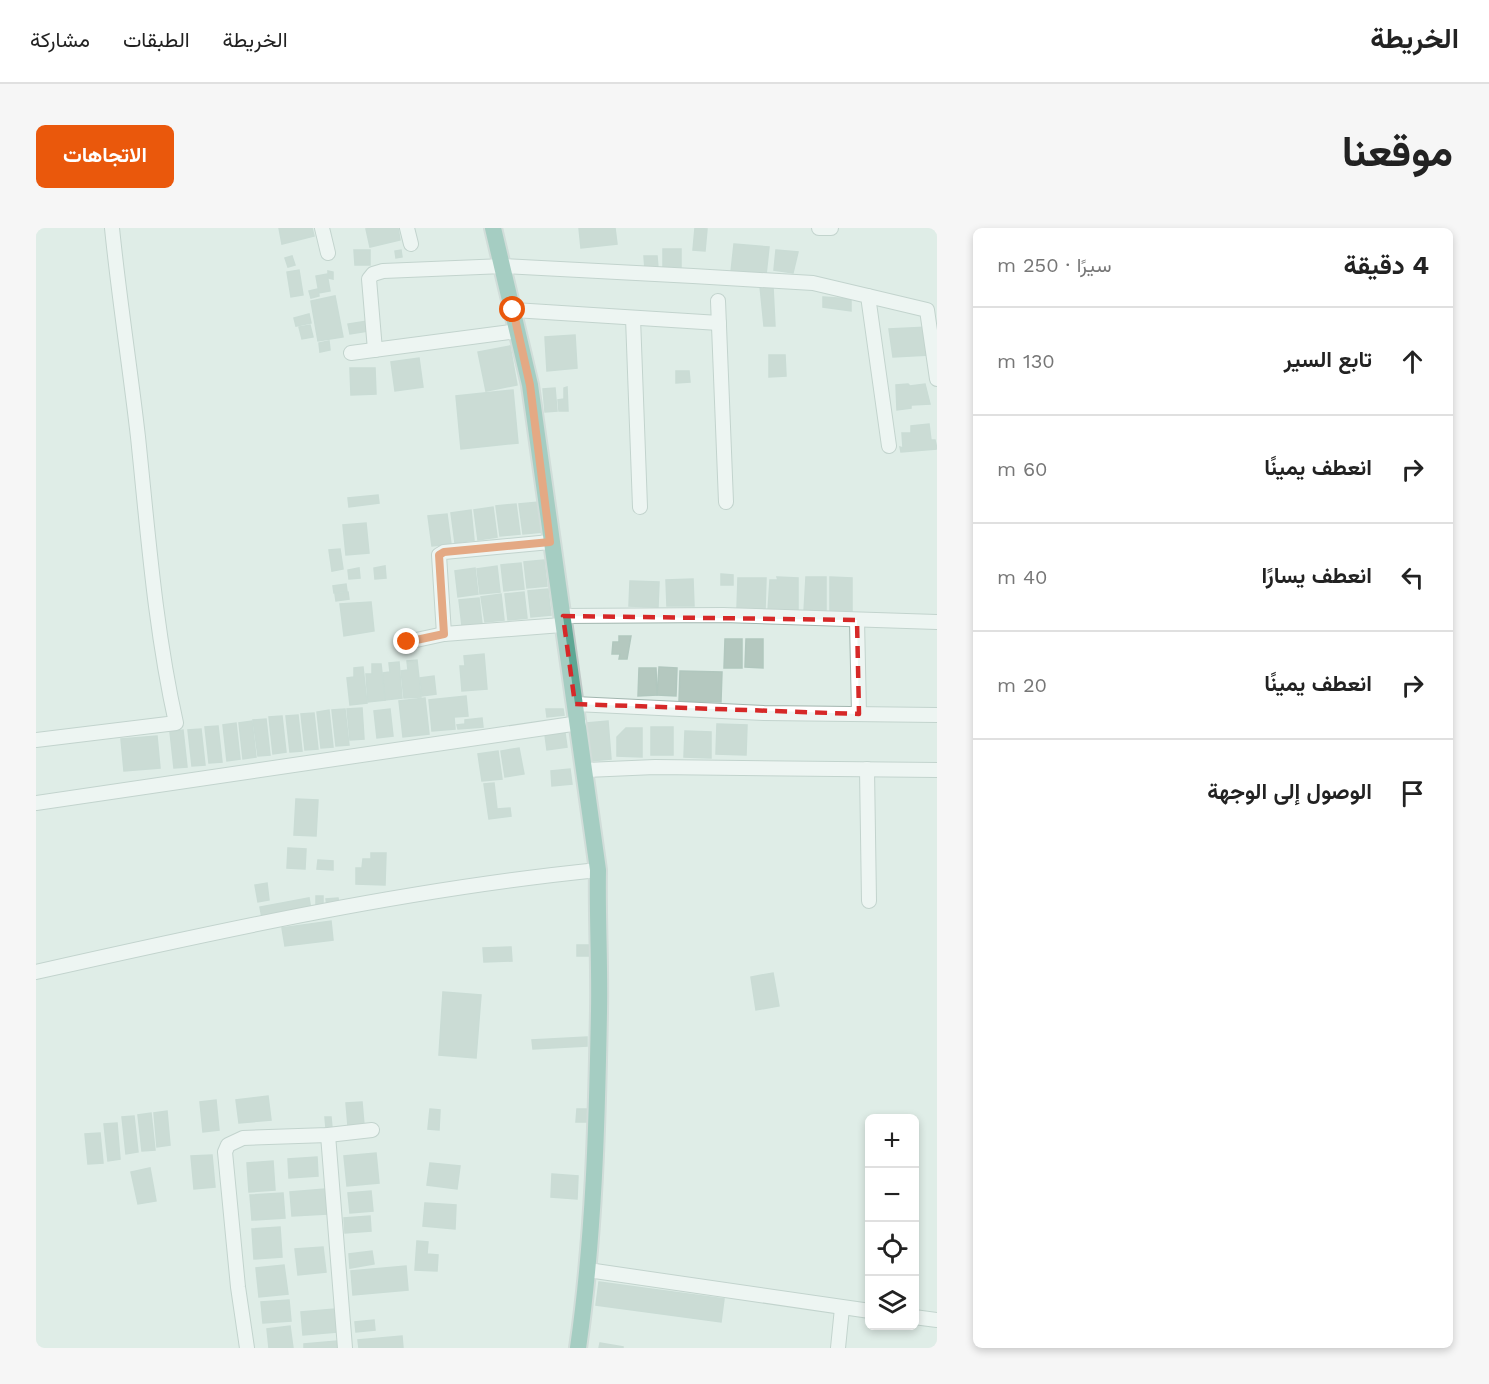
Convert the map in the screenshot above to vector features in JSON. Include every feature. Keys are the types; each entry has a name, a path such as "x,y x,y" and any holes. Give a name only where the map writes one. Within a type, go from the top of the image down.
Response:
{"main road":[{"path":"493,228 504,266 538,439 550,542 569,652 598,870 599,1009 588,1270 578,1348"}],"street":[{"path":"36,740 176,723 163,664 129,354 112,228"},
{"path":"322,228 328,253"},
{"path":"406,228 411,244"},
{"path":"819,228 831,228"},
{"path":"375,350 369,279 373,274 383,271 504,266 813,283 927,310 937,379"},
{"path":"868,296 889,446"},
{"path":"718,301 726,502"},
{"path":"513,310 719,323"},
{"path":"633,318 640,507"},
{"path":"351,353 518,332"},
{"path":"444,634 439,555 444,552 550,542"},
{"path":"407,642 444,634 562,621 723,615 937,622"},
{"path":"857,620 859,714"},
{"path":"575,704 937,715"},
{"path":"36,803 579,723"},
{"path":"586,770 618,767 937,770"},
{"path":"867,769 869,900"},
{"path":"36,972 239,927 432,893 598,870"},
{"path":"247,1348 238,1287 225,1152 234,1141 243,1138 328,1135 372,1130"},
{"path":"328,1135 345,1348"},
{"path":"588,1270 865,1310"},
{"path":"838,1348 842,1308"},
{"path":"919,1318 937,1320"}],"highlighted area":[{"path":"563,616 857,620 859,714 575,704"}],"building":[{"path":"279,228 312,228 314,236 282,244"},
{"path":"398,228 400,240 370,247 366,229"},
{"path":"579,228 615,228 617,244 581,248"},
{"path":"695,228 707,229 705,251 693,250"},
{"path":"734,244 769,247 766,275 731,272"},
{"path":"663,249 681,249 681,267 663,267"},
{"path":"354,250 370,250 370,265 355,265"},
{"path":"401,250 402,257 396,258 395,251"},
{"path":"776,250 798,252 793,273 774,270"},
{"path":"292,256 295,265 288,267 285,258"},
{"path":"644,256 657,256 658,268 645,269"},
{"path":"299,270 303,295 291,297 287,272"},
{"path":"328,271 333,272 333,279 328,278"},
{"path":"327,274 330,291 319,293 316,276"},
{"path":"760,286 773,287 775,326 764,326"},
{"path":"318,289 319,296 311,298 309,291"},
{"path":"335,296 343,337 318,341 311,301"},
{"path":"823,297 851,299 851,311 823,307"},
{"path":"309,314 311,323 296,326 294,318"},
{"path":"367,321 369,331 350,334 348,324"},
{"path":"310,325 313,337 302,339 299,327"},
{"path":"929,327 929,355 893,357 889,329"},
{"path":"575,335 577,368 547,371 545,337"},
{"path":"329,341 330,350 320,352 319,343"},
{"path":"510,346 517,385 486,391 478,352"},
{"path":"769,355 785,355 786,376 769,377"},
{"path":"419,358 423,387 395,391 391,362"},
{"path":"350,368 375,368 376,394 351,395"},
{"path":"676,371 689,371 690,382 676,383"},
{"path":"908,384 910,386 925,384 930,404 911,405 911,408 897,410 896,385"},
{"path":"567,387 568,411 559,411 558,400 564,399 564,388"},
{"path":"555,388 557,411 545,412 543,389"},
{"path":"513,390 518,443 461,449 456,396"},
{"path":"929,424 931,440 935,440 937,449 901,452 902,433 911,433 911,426"},
{"path":"378,495 379,503 349,507 348,498"},
{"path":"539,502 543,532 523,534 519,504"},
{"path":"516,504 520,534 500,536 496,506"},
{"path":"493,507 497,537 478,540 474,510"},
{"path":"471,510 474,540 455,543 451,513"},
{"path":"447,514 451,544 432,546 428,516"},
{"path":"366,523 369,553 346,555 343,525"},
{"path":"340,549 343,569 332,571 329,550"},
{"path":"544,560 547,586 527,588 524,562"},
{"path":"521,563 524,589 504,591 501,565"},
{"path":"385,566 386,578 375,579 374,568"},
{"path":"497,566 500,592 480,594 477,569"},
{"path":"359,568 360,578 349,579 348,570"},
{"path":"475,568 478,594 458,597 455,571"},
{"path":"721,574 733,575 733,585 721,585"},
{"path":"777,577 798,578 798,613 768,611 770,580 778,580"},
{"path":"806,577 826,577 826,612 804,612"},
{"path":"830,577 852,578 852,613 830,612"},
{"path":"738,578 766,578 765,610 737,609"},
{"path":"693,579 694,606 667,606 666,580"},
{"path":"630,581 659,582 658,607 629,606"},
{"path":"346,584 347,591 334,593 333,586"},
{"path":"548,589 551,615 531,617 528,591"},
{"path":"348,592 349,599 336,601 335,594"},
{"path":"524,592 527,618 508,620 505,594"},
{"path":"501,594 504,620 485,622 481,597"},
{"path":"479,598 482,624 462,626 459,600"},
{"path":"371,602 374,631 344,636 340,604"},
{"path":"619,636 631,636 627,659 619,659 620,654 612,654 613,642 619,642"},
{"path":"725,639 742,639 742,668 724,668"},
{"path":"746,639 763,639 763,668 745,667"},
{"path":"484,654 487,689 462,691 460,666 465,666 464,656"},
{"path":"417,660 421,697 404,698 401,671 408,670 407,661"},
{"path":"399,662 402,698 385,700 383,673 390,672 389,663"},
{"path":"372,664 381,664 385,700 368,702 366,674 372,674"},
{"path":"363,667 367,703 350,705 347,678 354,677 354,668"},
{"path":"659,667 677,668 676,696 657,695"},
{"path":"639,668 656,668 657,695 638,696"},
{"path":"680,671 722,672 721,702 679,701"},
{"path":"434,676 436,694 422,696 420,678"},
{"path":"466,696 468,716 454,717 455,729 432,731 429,700"},
{"path":"425,698 429,734 403,737 399,701"},
{"path":"362,708 364,739 350,740 347,709"},
{"path":"345,709 349,745 336,746 332,710"},
{"path":"390,709 393,736 377,738 374,711"},
{"path":"546,709 563,709 564,715 547,717"},
{"path":"329,710 333,747 321,748 317,712"},
{"path":"314,713 318,749 305,750 301,714"},
{"path":"298,715 302,751 290,752 286,716"},
{"path":"282,716 286,752 273,754 269,717"},
{"path":"482,718 483,727 458,729 457,725 465,724 465,720"},
{"path":"266,719 270,755 258,756 253,720"},
{"path":"252,721 256,757 243,759 239,723"},
{"path":"608,721 611,759 590,761 587,723"},
{"path":"236,723 240,759 227,761 223,725"},
{"path":"717,724 747,725 746,755 716,754"},
{"path":"218,726 222,762 209,763 205,727"},
{"path":"651,727 673,727 673,755 651,755"},
{"path":"626,728 642,728 642,757 617,756 617,737"},
{"path":"201,729 205,765 192,766 188,730"},
{"path":"183,730 187,767 174,768 170,732"},
{"path":"685,731 711,732 711,758 684,757"},
{"path":"565,733 567,747 547,750 545,735"},
{"path":"157,736 160,768 124,771 121,739"},
{"path":"519,748 524,774 505,777 501,751"},
{"path":"498,751 502,779 482,781 478,754"},
{"path":"570,769 572,784 552,786 551,771"},
{"path":"494,783 497,809 510,808 511,816 489,819 484,784"},
{"path":"296,799 318,800 316,836 294,835"},
{"path":"288,848 306,849 305,869 287,868"},
{"path":"371,853 386,853 385,885 356,884 356,868 362,868 363,859 371,859"},
{"path":"318,860 333,861 333,870 317,869"},
{"path":"267,883 269,900 258,902 255,885"},
{"path":"316,896 323,896 323,908 316,908"},
{"path":"309,898 311,910 262,918 260,907"},
{"path":"338,898 339,905 327,906 326,899"},
{"path":"331,921 333,940 285,946 282,928"},
{"path":"577,945 589,945 589,956 577,956"},
{"path":"511,947 512,961 484,962 483,948"},
{"path":"773,973 779,1006 756,1010 751,977"},
{"path":"443,992 481,995 476,1058 439,1055"},
{"path":"587,1037 587,1046 533,1049 532,1040"},
{"path":"268,1096 271,1120 239,1123 236,1100"},
{"path":"216,1100 219,1130 203,1132 200,1102"},
{"path":"362,1102 364,1125 348,1126 346,1103"},
{"path":"430,1109 440,1110 439,1130 428,1129"},
{"path":"577,1109 587,1109 587,1122 576,1122"},
{"path":"167,1111 170,1145 157,1147 154,1113"},
{"path":"151,1113 155,1150 142,1151 138,1115"},
{"path":"134,1116 138,1152 126,1154 122,1117"},
{"path":"325,1117 331,1117 332,1128 326,1128"},
{"path":"117,1123 120,1159 108,1161 104,1124"},
{"path":"100,1133 103,1163 88,1164 85,1134"},
{"path":"376,1153 379,1183 347,1186 344,1156"},
{"path":"212,1155 215,1187 194,1189 191,1156"},
{"path":"317,1157 318,1176 289,1178 288,1159"},
{"path":"273,1161 275,1190 249,1192 247,1163"},
{"path":"430,1163 460,1166 457,1189 427,1185"},
{"path":"150,1168 156,1201 138,1204 131,1172"},
{"path":"552,1174 578,1176 577,1199 551,1197"},
{"path":"325,1189 327,1214 292,1216 290,1192"},
{"path":"371,1191 373,1211 350,1213 348,1193"},
{"path":"283,1193 285,1218 252,1220 250,1195"},
{"path":"425,1203 456,1205 455,1229 423,1226"},
{"path":"370,1216 371,1231 345,1233 344,1218"},
{"path":"280,1227 282,1257 254,1259 252,1229"},
{"path":"417,1241 428,1242 427,1254 438,1255 437,1271 415,1270"},
{"path":"323,1247 326,1272 298,1275 295,1249"},
{"path":"372,1251 374,1264 350,1268 349,1254"},
{"path":"284,1265 288,1294 259,1297 256,1268"},
{"path":"406,1266 408,1290 353,1295 351,1271"},
{"path":"599,1282 724,1299 721,1322 596,1305"},
{"path":"289,1300 291,1321 263,1323 261,1302"},
{"path":"335,1309 337,1332 303,1335 301,1312"},
{"path":"374,1320 375,1330 356,1332 355,1322"},
{"path":"290,1326 293,1348 269,1348 267,1329"},
{"path":"402,1336 403,1348 359,1348 358,1340"},
{"path":"337,1341 337,1348 304,1348 304,1344"},
{"path":"600,1343 623,1347 623,1348 599,1348"}],"route":[{"path":"407,642 444,634 437,561 439,555 444,552 550,542 530,385 513,310"}]}
